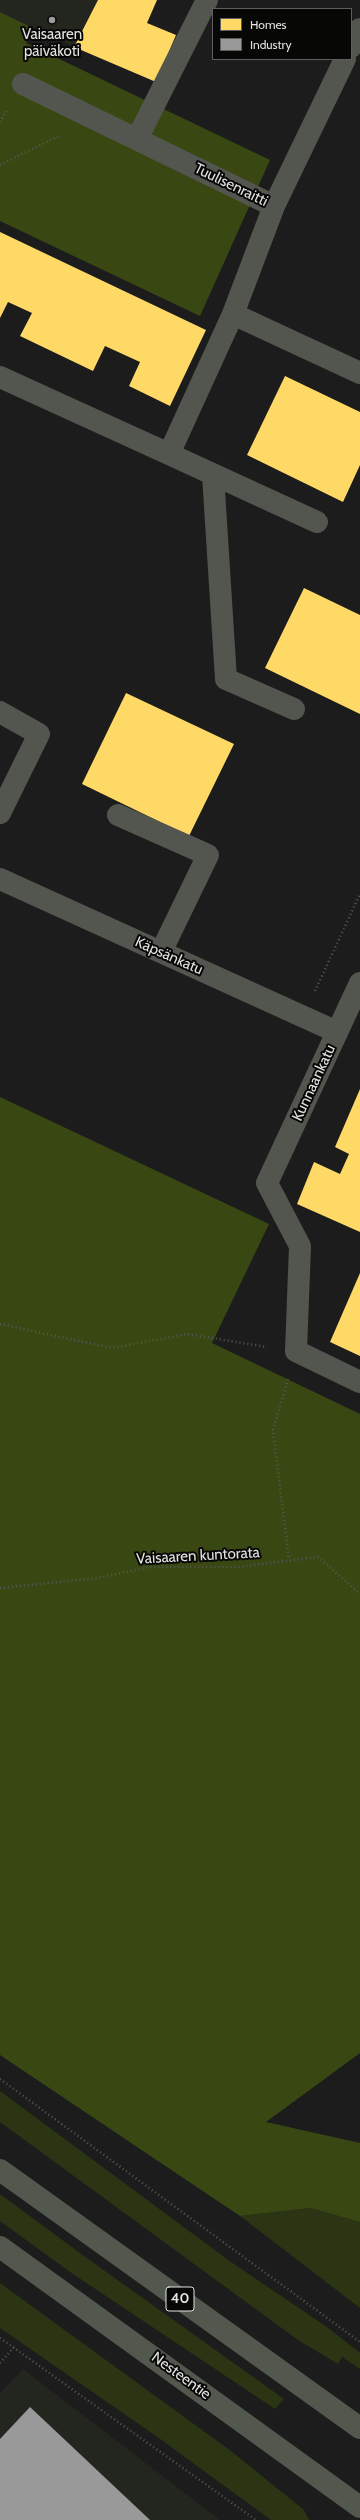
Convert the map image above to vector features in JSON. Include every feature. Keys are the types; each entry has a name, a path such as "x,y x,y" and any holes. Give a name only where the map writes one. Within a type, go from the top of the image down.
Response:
{"main road":[{"name":"40","path":"0,2170 360,2428"},
{"name":"Nesteentie","path":"0,2247 360,2507"}],"street":[{"path":"137,139 207,0"},
{"path":"352,45 360,29"},
{"path":"274,206 345,60"},
{"name":"Tuulisenraitti","path":"23,84 274,206 233,314 169,454"},
{"path":"233,314 360,373"},
{"path":"0,377 317,522"},
{"path":"213,475 226,679 294,709"},
{"path":"0,712 39,734 0,813"},
{"path":"118,815 208,855 161,952"},
{"name":"Käpsänkatu","path":"0,879 337,1032"},
{"name":"Kunnaankatu","path":"296,1351 300,1246 268,1184 360,983"},
{"path":"296,1351 360,1382"}],"path":[{"path":"0,165 95,118"},
{"path":"304,1017 360,894"},
{"path":"0,1324 112,1348 186,1334 296,1351 273,1430 289,1560"},
{"name":"Vaisaaren kuntorata","path":"0,1588 97,1578 150,1568 239,1566 318,1557 360,1594"},
{"path":"0,2079 360,2342"},
{"path":"0,2338 256,2520"},
{"path":"0,2363 14,2347"}],"shaded area":[{"name":"Vaisaaren päiväkoti","path":"0,0 98,0 74,47 0,12"},
{"path":"23,2369 220,2520 0,2520 0,2393"}],"green space":[{"path":"0,12 33,28 26,43 270,160 200,316 0,221"},
{"path":"0,1097 269,1224 212,1343 360,1414 360,2053 266,2122 360,2143 360,2222 310,2208 240,2216 0,2055"},
{"path":"0,2091 231,2262 327,2327 360,2353 360,2369 342,2357 338,2364 298,2340 0,2122"},
{"path":"0,2194 284,2399 275,2409 70,2272 0,2221"},
{"path":"310,2208 360,2222 360,2308 240,2216"},
{"path":"0,2283 231,2451 304,2510 309,2520 271,2520 156,2436 0,2328"}],"building: Homes":[{"path":"98,0 157,0 147,23 176,35 156,82 74,47"},
{"path":"0,232 206,330 170,406 129,386 140,362 105,346 93,371 20,336 32,313 8,302 0,318"},
{"path":"285,376 360,412 360,465 343,502 247,455"},
{"path":"304,588 360,615 360,714 265,668"},
{"path":"126,693 234,744 189,836 82,784"},
{"path":"360,1089 360,1232 297,1204 314,1162 340,1174 349,1154 335,1147"},
{"path":"360,1273 360,1356 330,1342"}],"building: Industry":[{"path":"30,2407 150,2520 0,2520 0,2439"}],"place":[{"name":"Vaisaaren päiväkoti","path":"52,20"}]}
